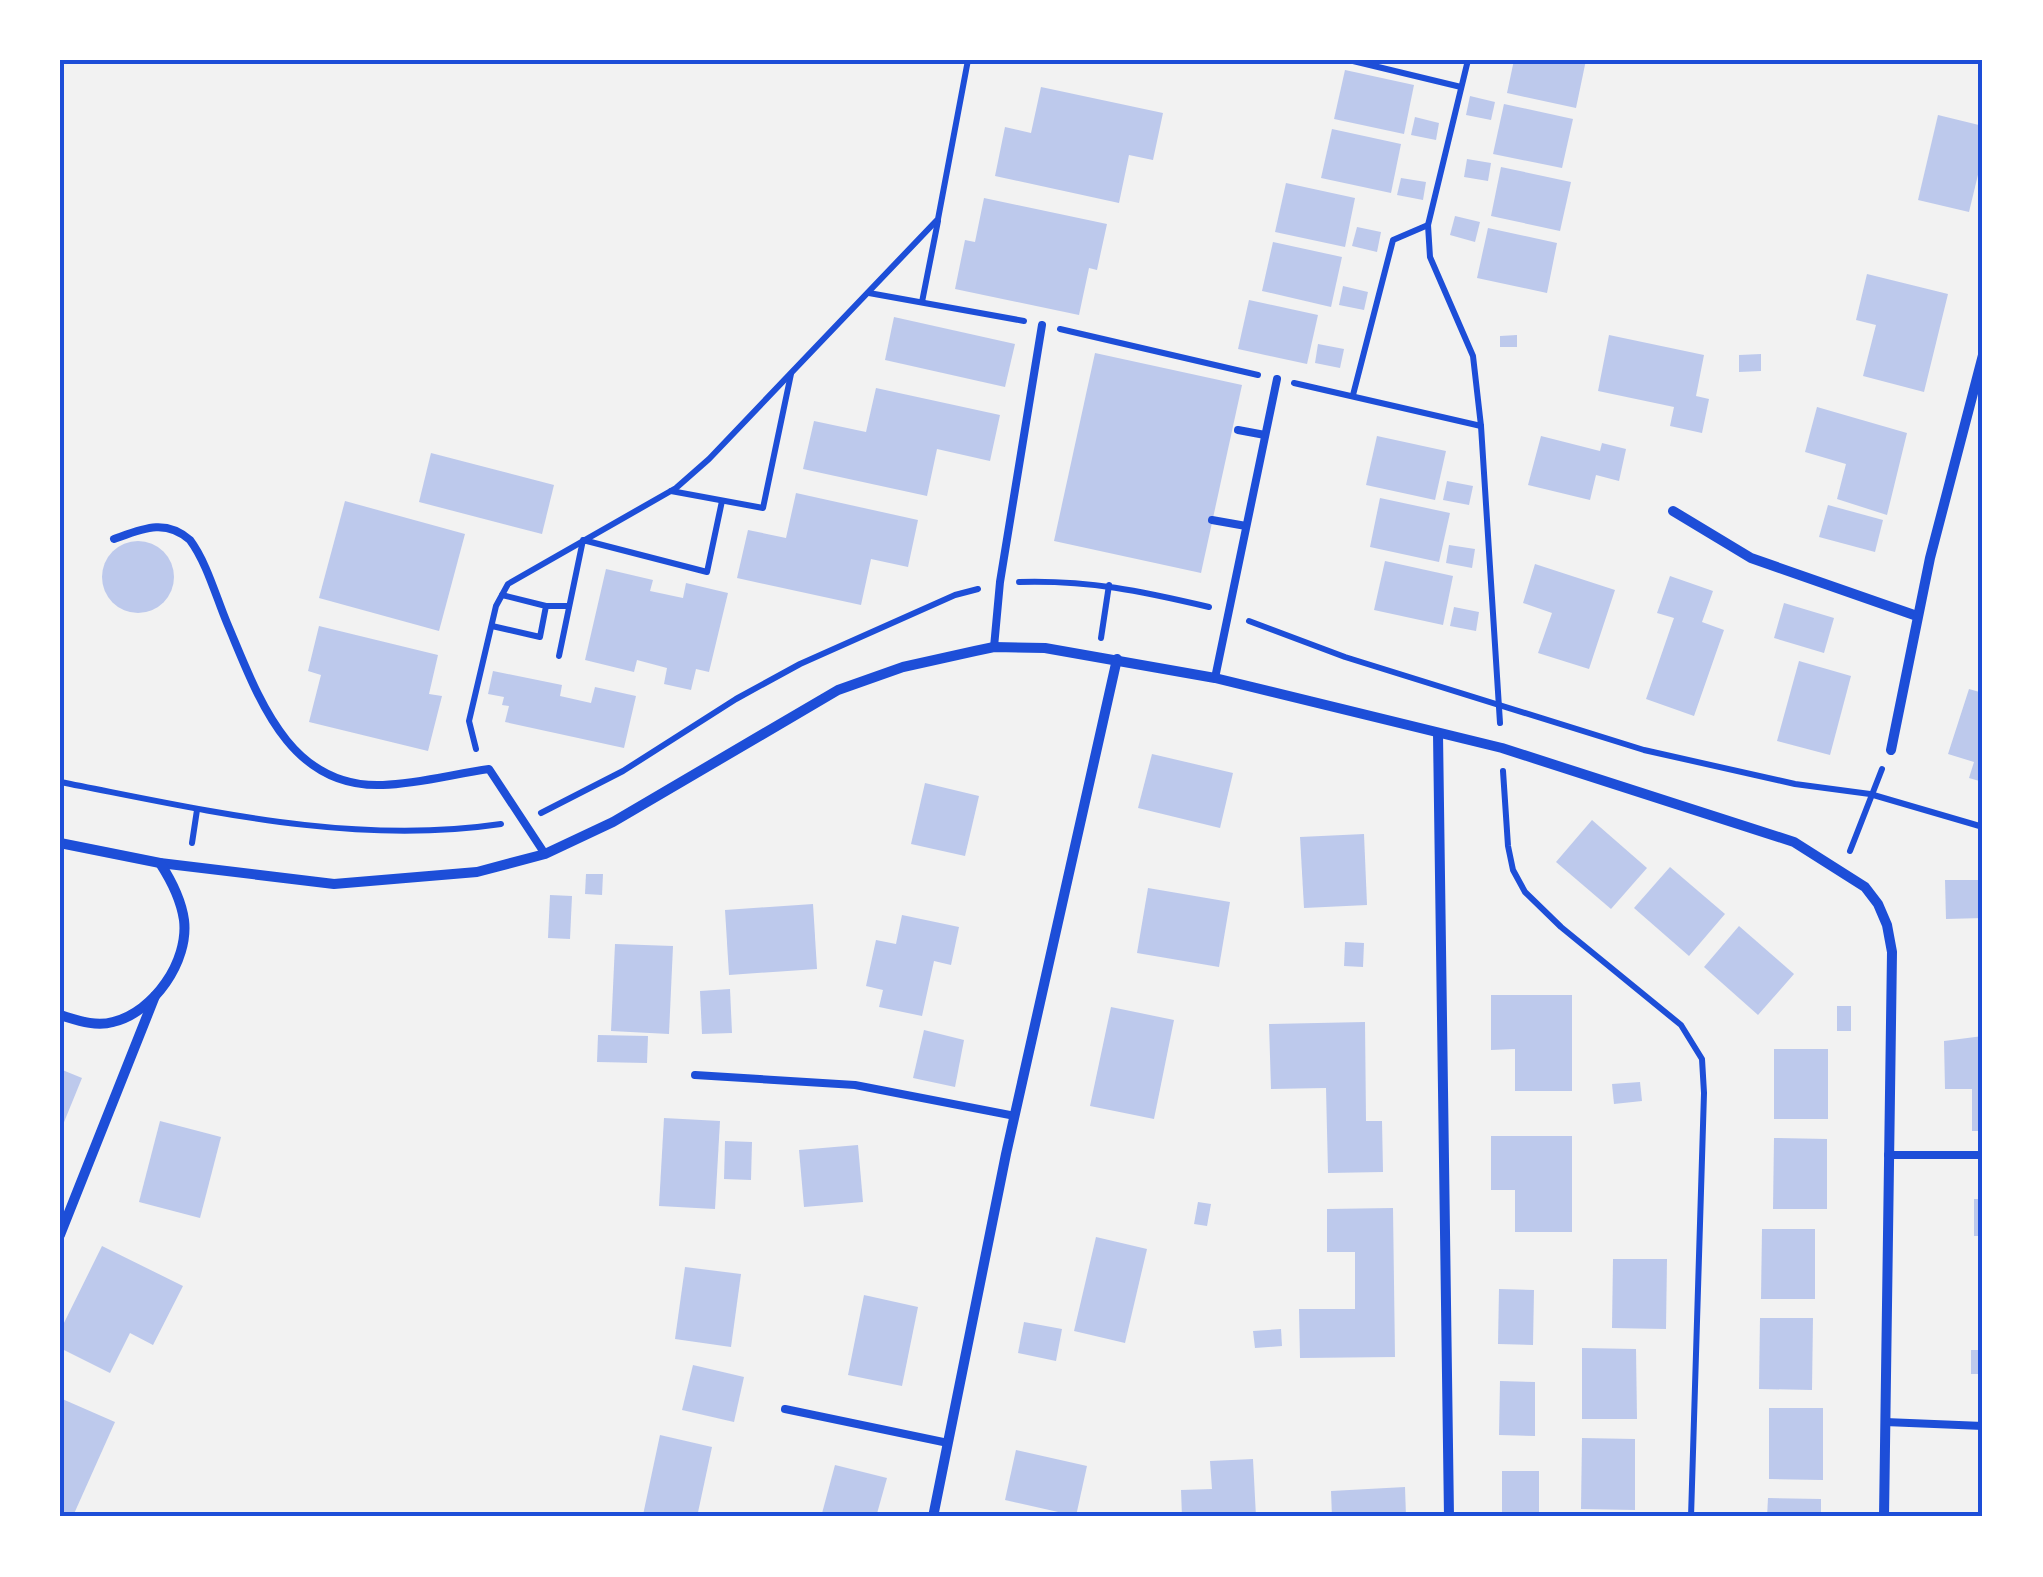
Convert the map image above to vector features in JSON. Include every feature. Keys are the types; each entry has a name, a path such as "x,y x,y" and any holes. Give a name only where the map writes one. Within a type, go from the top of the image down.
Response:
{"street":[{"path":"1891,750 1917,616 1983,355"},
{"path":"1673,511 1751,558 1917,616"},
{"path":"60,843 160,863 334,884 478,872 545,854 614,822 838,690 903,667 994,648 1045,648 1215,678 1502,748 1794,842 1865,887 1878,904 1890,941 1884,1517"},
{"path":"933,1517 1014,1116 1117,659"},
{"path":"1438,734 1449,1517"},
{"path":"60,1235 155,996 171,974 181,948 184,923 178,896 160,863"},
{"path":"60,1015 94,1024 113,1022 155,996"}],"lane":[{"path":"994,648 1000,582 1042,325"},
{"path":"1215,678 1277,379"},
{"path":"1238,430 1265,434"},
{"path":"1212,520 1246,526"},
{"path":"114,539 158,526 176,530 190,540 248,673 294,753 320,772 341,781 379,786 488,769 545,854"},
{"path":"695,1075 854,1085 1014,1116"},
{"path":"1888,1155 1983,1155"},
{"path":"785,1409 948,1443"},
{"path":"1885,1422 1983,1426"}],"path":[{"path":"922,302 968,60"},
{"path":"1349,60 1461,87"},
{"path":"1468,60 1428,225 1430,257 1473,356 1508,846 1513,870 1526,892 1561,926 1682,1024 1702,1059 1690,1517"},
{"path":"488,769 473,746 469,720 492,626 508,584 671,491 709,459 938,220"},
{"path":"1353,395 1393,240 1428,225"},
{"path":"868,292 1042,325 1481,426"},
{"path":"671,491 762,508 791,372"},
{"path":"582,540 707,572 722,501"},
{"path":"560,656 582,540"},
{"path":"60,782 197,810 355,831 479,828 525,821 624,771 736,699 800,664 954,596 1000,582 1080,581 1228,612 1345,657 1701,765 1870,794 1983,827"},
{"path":"1098,656 1110,585"},
{"path":"502,594 546,606 570,606"},
{"path":"492,626 540,637 546,606"},
{"path":"1844,871 1870,794 1891,750"},
{"path":"188,866 197,810"}],"building":[{"path":"1514,60 1586,60 1576,108 1507,93"},
{"path":"1345,70 1414,85 1404,134 1334,119"},
{"path":"1041,87 1163,113 1153,160 1129,155 1119,203 995,176 1005,127 1031,133"},
{"path":"1470,96 1495,102 1491,120 1466,115"},
{"path":"1504,104 1573,119 1562,168 1493,154"},
{"path":"1938,115 1983,126 1983,154 1969,212 1918,200"},
{"path":"1415,117 1439,123 1436,140 1411,135"},
{"path":"1332,129 1401,144 1391,193 1321,178"},
{"path":"1467,159 1491,163 1488,181 1464,177"},
{"path":"1501,167 1571,182 1560,231 1491,216"},
{"path":"1401,178 1426,182 1423,200 1397,195"},
{"path":"1286,183 1355,198 1345,247 1275,232"},
{"path":"984,198 1107,224 1097,270 1089,268 1079,315 955,289 965,240 975,242"},
{"path":"1455,216 1480,222 1475,242 1450,235"},
{"path":"1357,227 1381,232 1377,252 1352,246"},
{"path":"1488,228 1557,243 1547,293 1477,278"},
{"path":"1273,242 1342,257 1331,307 1262,291"},
{"path":"1867,274 1948,294 1924,392 1863,376 1876,325 1856,320"},
{"path":"1343,286 1368,292 1364,310 1339,305"},
{"path":"1249,300 1318,315 1307,364 1238,349"},
{"path":"894,317 1015,344 1005,387 885,360"},
{"path":"1517,335 1517,347 1500,347 1500,336"},
{"path":"1609,335 1704,355 1696,396 1709,399 1702,433 1670,426 1674,407 1598,391"},
{"path":"1318,344 1344,349 1340,368 1315,363"},
{"path":"1095,353 1242,385 1201,573 1054,541"},
{"path":"1761,354 1761,371 1739,372 1739,355"},
{"path":"876,388 1000,415 990,461 937,449 927,496 803,469 814,421 866,432"},
{"path":"1817,407 1907,433 1887,515 1837,499 1846,464 1805,452"},
{"path":"1377,436 1446,451 1435,500 1366,485"},
{"path":"1541,436 1600,451 1602,443 1626,449 1619,481 1596,475 1590,500 1528,485"},
{"path":"431,453 554,485 542,534 419,502"},
{"path":"1447,481 1473,486 1469,505 1443,500"},
{"path":"796,493 918,520 908,567 871,559 861,605 737,578 748,530 786,538"},
{"path":"1380,498 1450,513 1439,562 1370,547"},
{"path":"345,501 465,534 439,631 319,598"},
{"path":"1828,505 1883,520 1875,552 1819,537"},
{"path":"138,541 152,543 164,551 172,563 172,591 164,603 152,611 138,613 124,611 112,603 104,591 102,577 104,563 112,551 124,543"},
{"path":"1449,545 1475,549 1472,568 1446,563"},
{"path":"1385,561 1453,576 1443,625 1374,610"},
{"path":"1535,564 1615,590 1589,669 1538,653 1552,613 1523,603"},
{"path":"606,569 653,580 650,591 683,598 686,583 728,593 709,672 696,669 691,690 664,684 667,668 637,660 634,672 585,660"},
{"path":"1670,576 1713,591 1702,622 1724,630 1694,716 1646,699 1674,618 1657,613"},
{"path":"1784,603 1834,618 1824,653 1774,638"},
{"path":"1454,607 1479,612 1476,631 1450,626"},
{"path":"319,626 438,655 429,694 442,696 428,751 309,722 321,675 308,671"},
{"path":"1799,661 1851,676 1830,755 1777,741"},
{"path":"493,671 562,685 560,696 591,703 595,687 636,696 624,748 505,722 509,706 502,705 504,697 488,694"},
{"path":"1969,689 1983,693 1983,782 1969,778 1974,762 1948,754"},
{"path":"1152,754 1233,773 1220,828 1138,808"},
{"path":"925,783 979,796 965,856 911,844"},
{"path":"1592,820 1647,868 1611,909 1556,862"},
{"path":"1364,834 1367,905 1304,908 1300,837"},
{"path":"1670,867 1725,914 1689,956 1634,908"},
{"path":"586,874 603,874 602,895 585,894"},
{"path":"1945,880 1983,880 1983,918 1946,919"},
{"path":"1148,888 1230,902 1219,967 1137,953"},
{"path":"550,895 572,896 570,939 548,938"},
{"path":"813,904 817,969 729,975 725,910"},
{"path":"902,915 959,927 951,965 934,961 922,1016 879,1007 883,990 866,986 876,940 896,944"},
{"path":"1739,926 1794,974 1758,1015 1704,967"},
{"path":"1345,942 1364,943 1363,967 1344,966"},
{"path":"615,944 673,946 669,1034 611,1031"},
{"path":"730,989 732,1033 702,1034 700,991"},
{"path":"1491,995 1572,995 1572,1091 1515,1091 1515,1049 1491,1050"},
{"path":"1837,1006 1851,1006 1851,1031 1837,1031"},
{"path":"1111,1007 1174,1020 1154,1119 1090,1106"},
{"path":"1365,1022 1366,1121 1382,1121 1383,1172 1328,1173 1326,1088 1271,1089 1269,1024"},
{"path":"924,1030 964,1040 955,1087 913,1078"},
{"path":"598,1035 648,1036 647,1063 597,1062"},
{"path":"1983,1036 1983,1131 1972,1131 1972,1089 1945,1089 1944,1041"},
{"path":"1774,1049 1828,1049 1828,1119 1774,1119"},
{"path":"60,1069 82,1078 60,1132"},
{"path":"1640,1082 1642,1101 1614,1104 1612,1084"},
{"path":"664,1118 720,1121 715,1209 659,1206"},
{"path":"160,1121 221,1137 200,1218 139,1202"},
{"path":"1491,1136 1572,1136 1572,1232 1515,1232 1515,1190 1491,1190"},
{"path":"1774,1138 1827,1139 1827,1209 1773,1209"},
{"path":"725,1141 752,1142 751,1180 724,1179"},
{"path":"858,1145 863,1202 804,1207 799,1150"},
{"path":"1974,1199 1983,1199 1983,1236 1974,1236"},
{"path":"1198,1202 1211,1204 1207,1226 1194,1224"},
{"path":"1393,1208 1395,1357 1300,1358 1299,1309 1355,1309 1355,1252 1327,1252 1327,1209"},
{"path":"1762,1229 1815,1229 1815,1299 1761,1299"},
{"path":"1096,1237 1147,1249 1125,1343 1074,1331"},
{"path":"102,1246 183,1286 153,1345 130,1333 110,1373 60,1348 60,1331"},
{"path":"1613,1259 1667,1259 1666,1329 1612,1328"},
{"path":"685,1267 741,1274 731,1347 675,1339"},
{"path":"1499,1289 1534,1290 1533,1345 1498,1344"},
{"path":"864,1295 918,1307 902,1386 848,1375"},
{"path":"1760,1318 1813,1318 1812,1390 1759,1389"},
{"path":"1024,1322 1062,1329 1056,1361 1018,1353"},
{"path":"1281,1329 1282,1346 1255,1348 1253,1331"},
{"path":"1582,1348 1636,1349 1637,1419 1582,1419"},
{"path":"1971,1350 1983,1350 1983,1374 1971,1374"},
{"path":"693,1365 744,1377 734,1422 682,1410"},
{"path":"1500,1381 1535,1382 1535,1436 1499,1435"},
{"path":"60,1398 115,1422 73,1516 60,1510"},
{"path":"1769,1408 1823,1408 1823,1480 1769,1479"},
{"path":"660,1435 712,1447 697,1517 643,1515"},
{"path":"1582,1438 1635,1439 1635,1510 1581,1509"},
{"path":"1016,1450 1087,1466 1076,1516 1005,1500"},
{"path":"1253,1459 1256,1517 1182,1517 1181,1490 1212,1489 1210,1461"},
{"path":"835,1465 887,1478 876,1517 821,1517"},
{"path":"1502,1471 1539,1471 1539,1517 1502,1517"},
{"path":"1405,1487 1406,1517 1332,1517 1331,1491"},
{"path":"1768,1498 1821,1499 1821,1517 1767,1517"}]}
